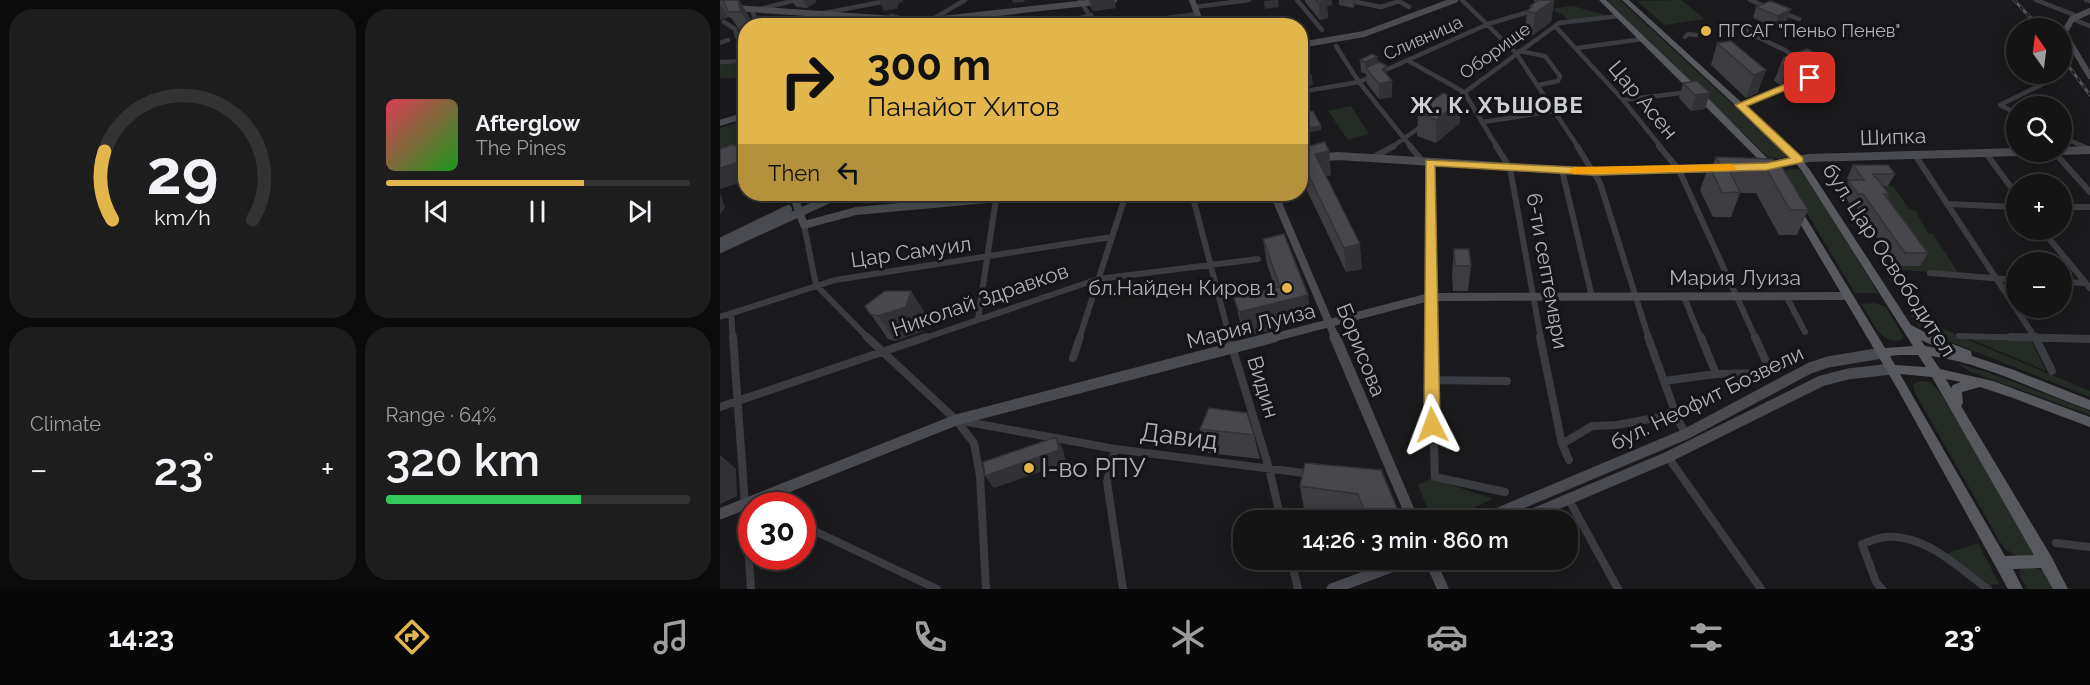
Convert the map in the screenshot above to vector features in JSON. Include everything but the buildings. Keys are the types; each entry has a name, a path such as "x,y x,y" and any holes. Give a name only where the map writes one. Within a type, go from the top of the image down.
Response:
{"main road":[{"path":"958,18 1114,0"},
{"path":"1192,0 1199,18"},
{"path":"1308,42 1370,29 1446,0"},
{"path":"1308,42 1364,34 1455,0"},
{"path":"1602,0 1773,170"},
{"name":"бул. Цар Освободител","path":"1625,0 1799,160 1935,371 2061,589"},
{"path":"720,9 759,9 848,18"},
{"path":"720,9 753,14 823,15"},
{"path":"2089,73 2066,39 2066,26 2074,18 2090,11"},
{"path":"720,123 738,117"},
{"path":"2072,151 2087,150"},
{"name":"Шипка","path":"1756,167 1773,170 1799,160 2006,152"},
{"path":"1308,158 1338,156 1594,172 1734,168"},
{"path":"795,201 804,225 856,211 973,201"},
{"path":"723,239 812,201"},
{"path":"720,249 797,208 818,201"},
{"name":"Борисова","path":"1278,201 1392,486 1407,510"},
{"path":"1793,203 1882,353 2016,589"},
{"name":"Мария Луиза","path":"775,492 956,420 1429,297 1848,296"},
{"path":"1905,325 1928,339 2090,405"},
{"name":"бул. Неофит Бозвели","path":"1506,510 1686,434 1810,368 1828,362 1882,353 1922,350 1954,356 2014,375"},
{"name":"бул. Неофит Бозвели","path":"1544,510 1668,457 1821,381 1848,374 1891,369 1935,371 1985,382 2090,422"},
{"path":"1962,418 1955,399 1955,390 1966,384 1985,382"},
{"name":"Мария Луиза","path":"720,514 738,506"},
{"path":"2002,563 2046,561"},
{"path":"1332,589 1383,570"},
{"path":"1434,570 1443,589"}],"street":[{"path":"759,9 796,0"},
{"path":"823,15 892,0"},
{"path":"932,18 965,0"},
{"path":"1163,18 1249,0"},
{"path":"1297,0 1322,30"},
{"path":"1346,0 1381,7 1398,1 1409,7"},
{"path":"1462,0 1517,52 1600,183 1634,297 1676,414 1686,434"},
{"path":"1749,0 1799,19"},
{"path":"2036,0 2090,26"},
{"path":"1081,2 1092,18"},
{"name":"Сливница","path":"1308,91 1359,81 1488,24 1543,8"},
{"path":"753,14 755,18"},
{"path":"1081,18 1091,15"},
{"name":"Оборище","path":"1448,105 1517,52 1557,25 1619,16"},
{"path":"724,22 735,30 738,37"},
{"name":"Цар Асен","path":"1557,25 1623,100 1679,170 1769,368 1766,373 1716,375"},
{"path":"1740,105 1815,74 1785,50 1749,33 1748,26"},
{"path":"1685,37 1688,34 1695,35"},
{"path":"1577,48 1642,39"},
{"path":"720,43 728,40"},
{"path":"1336,46 1359,81 1426,162 1430,380 1435,477 1505,492"},
{"path":"1517,52 1545,56 1560,76 1558,81 1539,85"},
{"name":"6-ти септември","path":"1407,60 1464,92 1510,168 1532,297 1562,444 1569,460"},
{"path":"720,62 738,62"},
{"path":"2018,96 2043,84"},
{"path":"1623,100 1696,91"},
{"path":"1483,122 1556,111"},
{"path":"1371,159 1406,139 1431,118"},
{"path":"2072,142 2087,150 2090,156"},
{"path":"1985,152 2006,180"},
{"path":"1915,155 2036,338 2052,371"},
{"path":"2063,162 2090,192"},
{"path":"1562,170 1592,297"},
{"path":"978,319 996,201"},
{"path":"1073,358 1124,201"},
{"name":"Видин","path":"1194,201 1232,349 1269,468 1279,510"},
{"path":"1948,204 2006,207"},
{"path":"2072,207 2090,207"},
{"path":"804,225 816,285 882,352 956,420 974,443 980,476 986,589"},
{"name":"Цар Самуил","path":"720,317 816,285 1112,237"},
{"path":"2050,240 2087,285"},
{"name":"Николай Здравков","path":"720,407 1098,279 1258,259"},
{"path":"1930,273 2006,279"},
{"path":"2072,283 2087,285"},
{"path":"1786,296 1805,332"},
{"path":"1664,381 1716,375 1684,297"},
{"path":"731,313 743,492"},
{"path":"1959,336 2090,339"},
{"path":"1430,380 1507,381"},
{"path":"1562,444 1592,426 1617,425 1676,414"},
{"name":"Давид","path":"956,420 1115,449 1316,475"},
{"path":"1115,449 1107,482 1124,589"},
{"path":"1668,457 1761,589"},
{"path":"1569,500 1618,589"},
{"path":"816,532 937,589"},
{"path":"1882,589 1876,582 1862,544 1886,536 1908,538 1925,545 1988,589"},
{"path":"2056,543 2090,546"},
{"path":"749,570 751,589"},
{"path":"1293,570 1298,589"}],"shaded area":[{"path":"1607,0 1620,0 1788,156 1779,159 1767,156"},
{"path":"1681,0 1705,19 1665,25 1637,1"},
{"path":"1573,6 1612,17 1569,22 1563,15 1551,9"},
{"path":"720,64 738,64 738,78 720,78"},
{"path":"1351,106 1369,134 1348,140 1328,111"},
{"path":"738,122 738,151 720,157 720,128"},
{"path":"1788,169 1798,169 1805,174 1878,293 1855,293 1784,175"},
{"path":"1865,186 1893,186 1909,209 1915,210 1928,234 1933,234 1959,274 1900,270 1897,266 1919,266"},
{"path":"1875,303 1886,307 1904,337 1901,340 1893,340 1882,335 1861,304"},
{"path":"1922,311 1930,322 2090,391 2090,397 1931,334 1914,322 1909,312"},
{"path":"1968,338 2031,340 2046,371"},
{"path":"1956,363 1987,372 2090,411 2090,415 1971,372"},
{"path":"1921,381 1930,382 1939,391 2034,548 2034,558 2020,559 2003,547 1915,393 1913,384"},
{"path":"1431,478 1493,499 1468,510 1430,510 1418,485"},
{"path":"1978,543 1999,584 1990,585 1946,554"},
{"path":"2036,568 2044,572 2056,589 2027,589 2019,569"}],"railway":[{"path":"2014,0 2031,18"},
{"path":"2072,71 2090,95"}],"slow traffic":[{"path":"1574,171 1731,168"}],"place":[{"name":"ПГСАГ \"Пеньо Пенев\"","path":"1706,31"},
{"name":"бл.Найден Киров 1","path":"1287,288"},
{"name":"I-во РПУ","path":"1029,468"}],"district":[{"name":"Ж. К. ХЪШОВЕ","path":"1497,105"}],"route":[{"path":"1432,425 1430,163 1594,172 1770,166 1799,160 1740,105 1810,78"}]}
